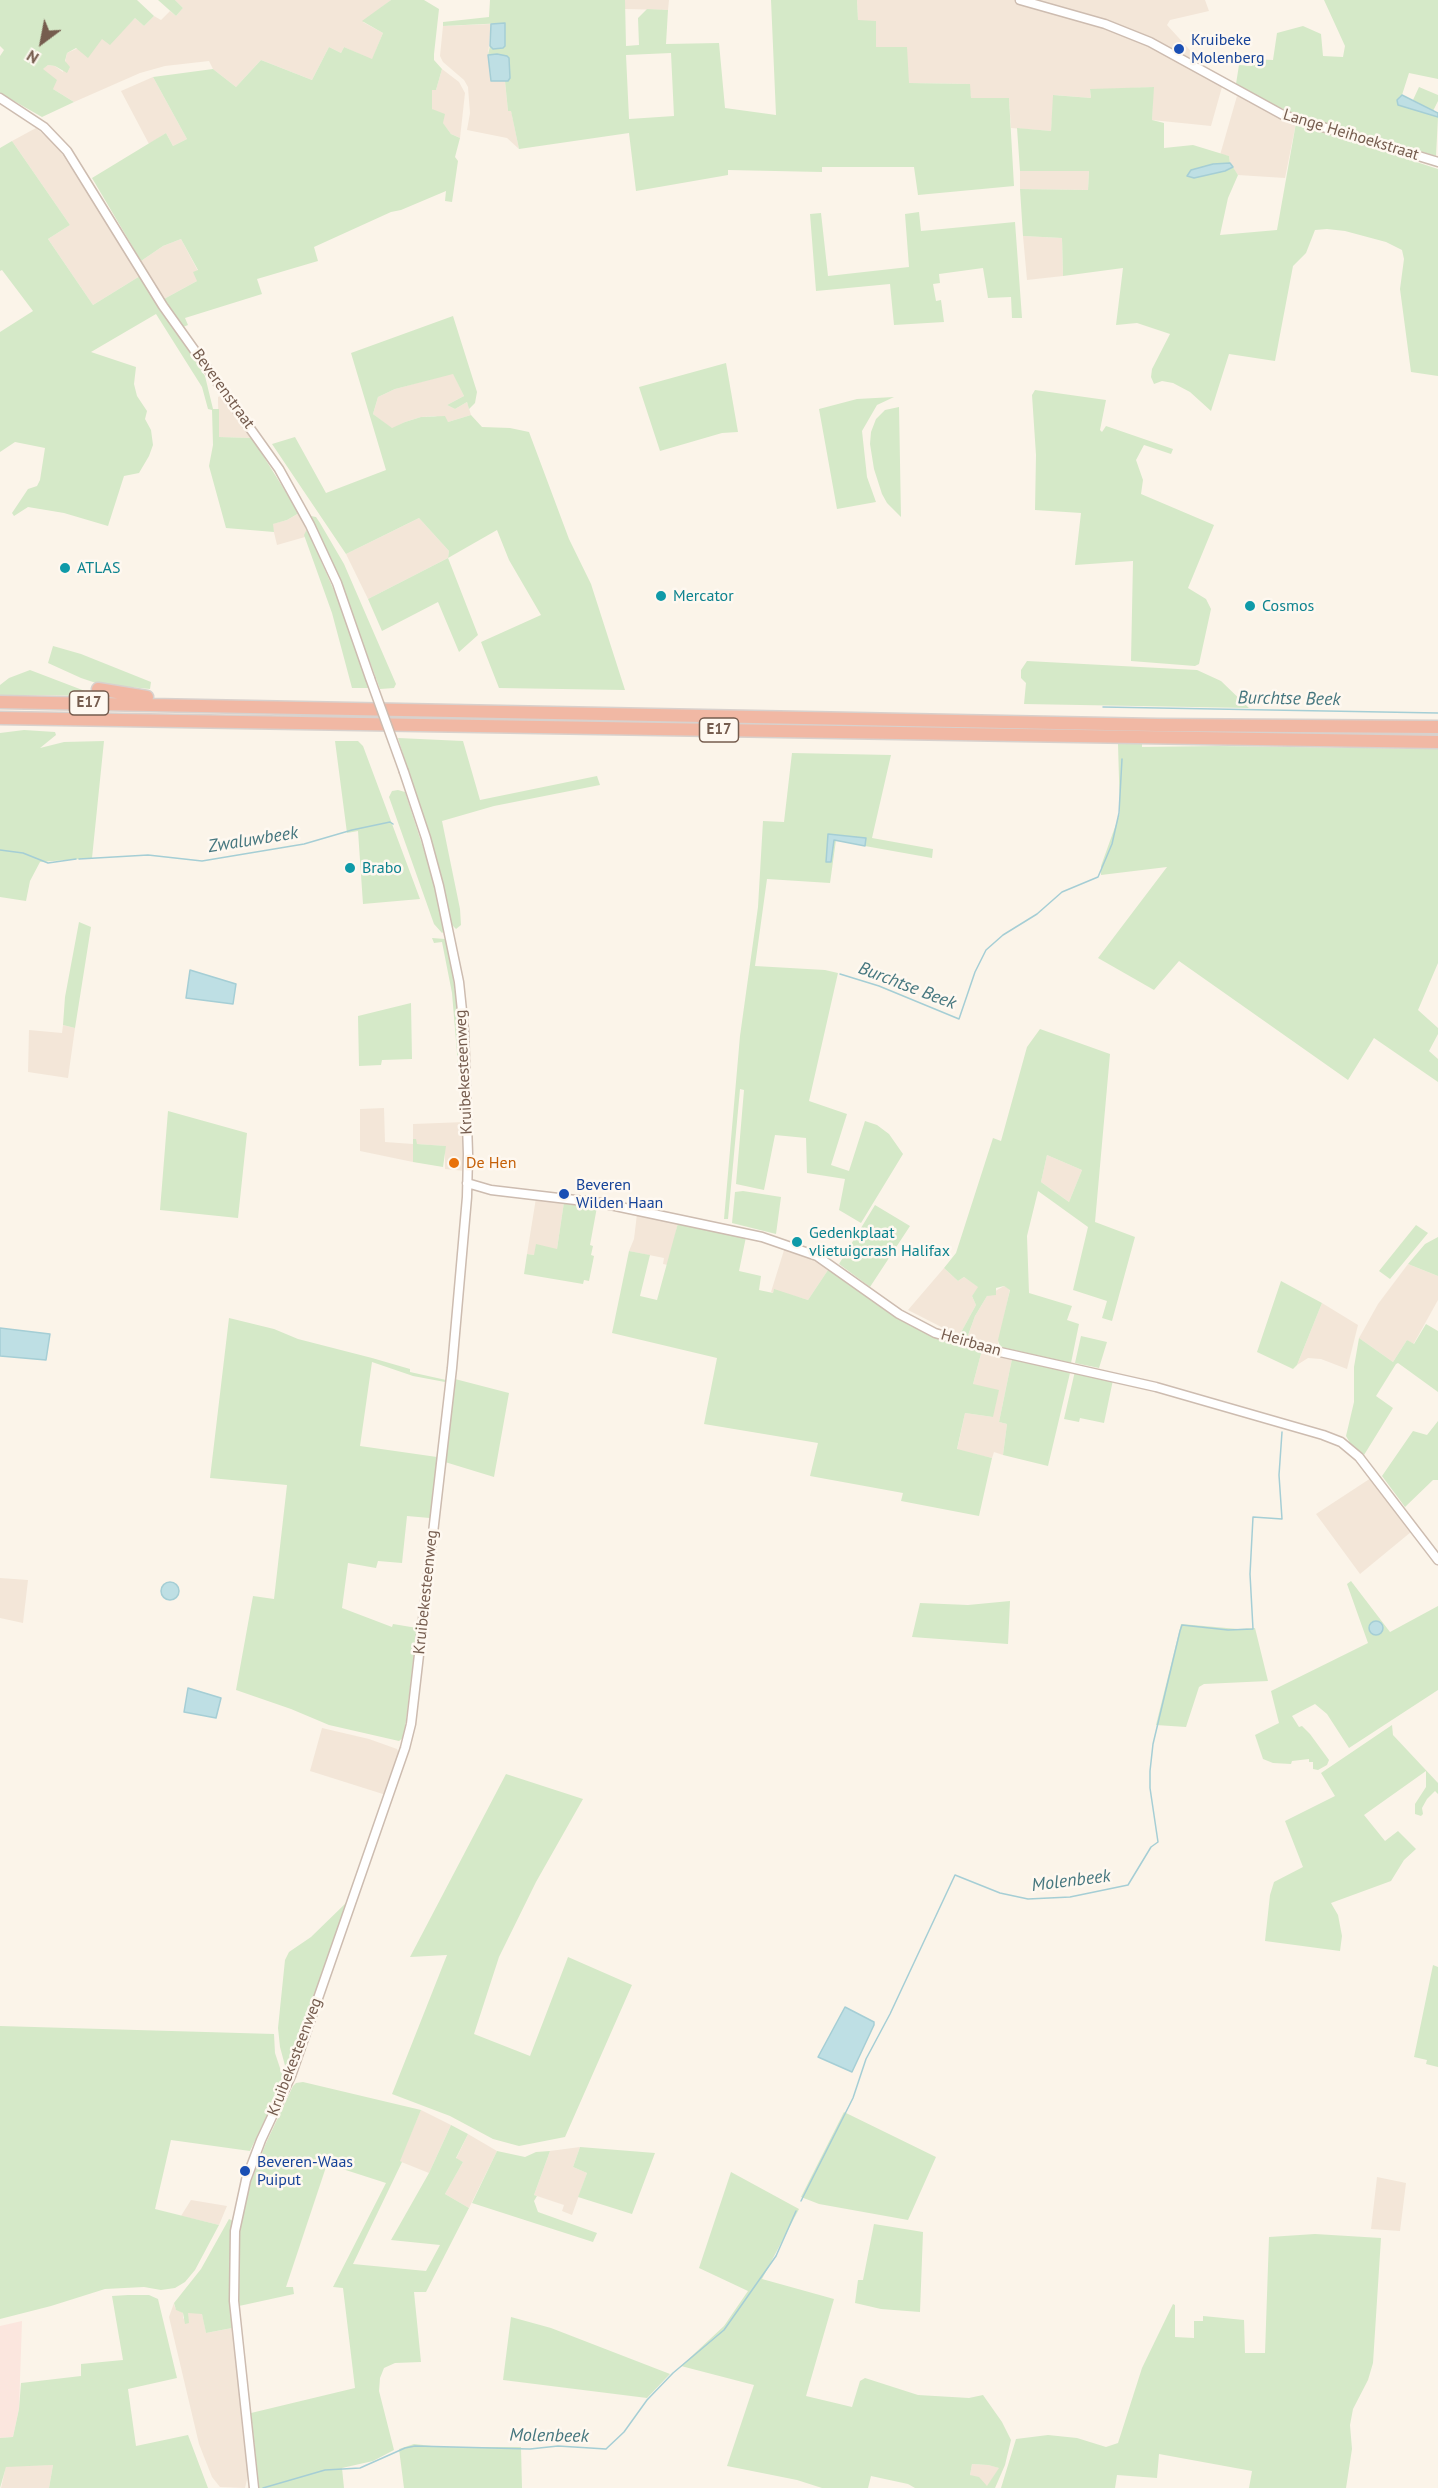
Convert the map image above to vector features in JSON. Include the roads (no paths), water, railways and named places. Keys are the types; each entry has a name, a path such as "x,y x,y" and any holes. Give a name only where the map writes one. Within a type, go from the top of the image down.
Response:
{"highway":[{"path":"98,689 177,704"},
{"name":"E17","path":"0,702 1146,725 1438,727"},
{"name":"E17","path":"0,718 1438,742"},
{"path":"0,727 74,718"}],"street":[{"name":"Lange Heihoekstraat","path":"1020,0 1105,24 1150,42 1283,115 1438,162"},
{"name":"Beverenstraat","path":"0,98 38,122 67,151 163,306 279,469 310,525 337,583 370,678"},
{"name":"Kruibekesteenweg","path":"254,2488 234,2301 235,2231 246,2180 261,2140 291,2076 401,1766 409,1732 452,1368 467,1183 464,1030 459,982 439,886 426,838 370,678"},
{"name":"Heirbaan","path":"467,1183 491,1190 601,1203 771,1239 817,1256 899,1314 935,1333 1000,1352 1156,1387 1323,1435 1341,1442 1359,1457 1438,1560"}],"water":[{"path":"505,23 505,46 493,49 490,46 491,24"},
{"path":"497,54 509,58 510,78 508,81 491,81 488,55"},
{"path":"1402,95 1438,113 1438,117 1398,105 1397,100"},
{"path":"1230,163 1233,167 1225,171 1194,178 1187,176 1191,170 1213,164"},
{"path":"828,834 866,838 865,846 834,840 831,862 826,862"},
{"path":"190,970 236,984 233,1004 186,998"},
{"path":"0,1328 50,1334 46,1360 0,1356"},
{"path":"170,1582 176,1585 179,1591 176,1597 170,1600 164,1597 161,1591 164,1585"},
{"path":"1376,1621 1381,1623 1383,1628 1381,1633 1376,1635 1371,1633 1369,1628 1371,1623"},
{"path":"188,1688 221,1698 216,1718 184,1712"},
{"path":"845,2007 874,2022 852,2072 818,2057"}],"waterway":[{"name":"Burchtse Beek","path":"1103,707 1438,713"},
{"name":"Burchtse Beek","path":"840,974 879,986 959,1019 975,972 986,950 1003,935 1037,914 1062,892 1098,877 1112,844 1119,813 1122,759"},
{"name":"Zwaluwbeek","path":"79,859 148,855 202,861 304,844 352,830 390,822 393,824"},
{"name":"Zwaluwbeek","path":"0,850 23,853 48,863 76,859"},
{"name":"Molenbeek","path":"801,2201 853,2098 866,2059 890,2014 955,1875 1000,1893 1028,1899 1070,1897 1128,1885 1151,1847 1158,1842 1150,1788 1150,1771 1153,1744 1180,1631 1182,1625 1228,1630 1253,1629 1250,1574 1253,1517 1282,1519 1279,1475 1282,1432"},
{"name":"Molenbeek","path":"263,2488 325,2470 360,2468 405,2448 415,2446 530,2449 558,2446 606,2449 624,2432 647,2400 673,2373 724,2330 776,2256 796,2211"}],"place":[{"name":"Kruibeke Molenberg","path":"1179,49"},
{"name":"ATLAS","path":"65,568"},
{"name":"Mercator","path":"661,596"},
{"name":"Cosmos","path":"1250,606"},
{"name":"Brabo","path":"350,868"},
{"name":"De Hen","path":"454,1163"},
{"name":"Beveren Wilden Haan","path":"564,1194"},
{"name":"Gedenkplaat vlietuigcrash Halifax","path":"797,1242"},
{"name":"Beveren-Waas Puiput","path":"245,2171"}]}
